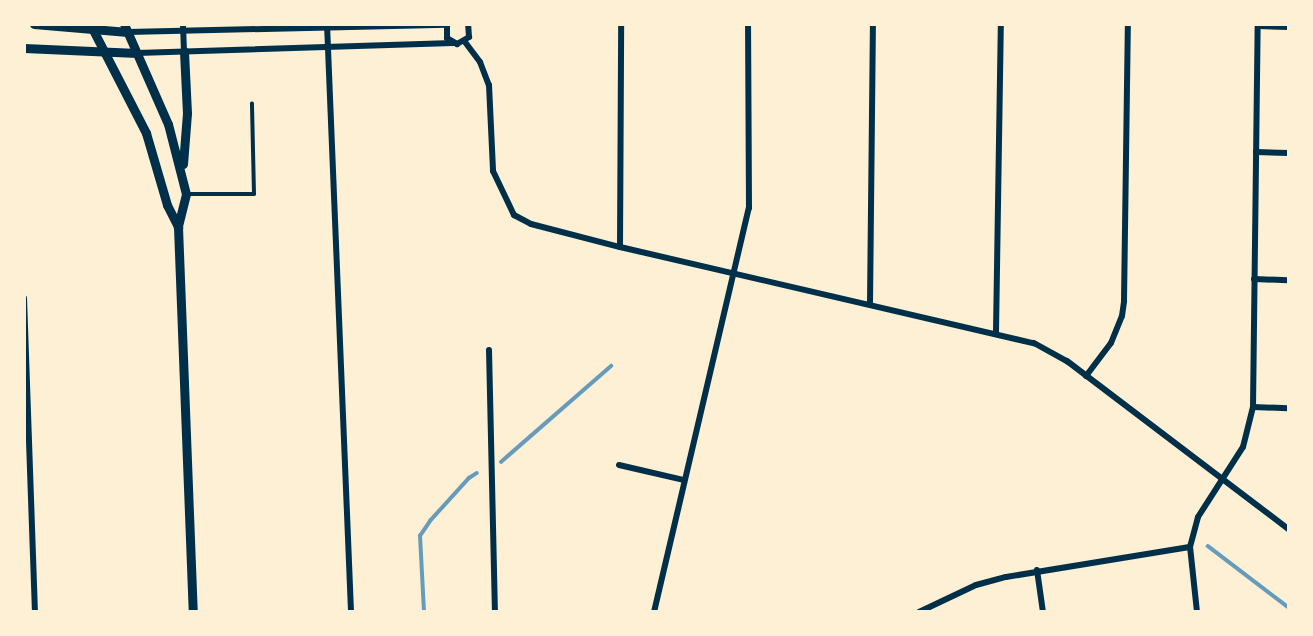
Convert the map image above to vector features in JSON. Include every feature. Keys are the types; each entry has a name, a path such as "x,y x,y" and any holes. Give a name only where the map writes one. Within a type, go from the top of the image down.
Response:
{"main road":[{"path":"41,25 126,28 168,124 183,173 186,194 178,228 193,611"},
{"path":"92,28 146,133 167,205 178,228"},
{"path":"24,48 137,53"},
{"path":"183,173 187,113 184,51"}],"street":[{"path":"126,28 447,24 446,35 453,43"},
{"path":"137,53 453,43 464,42 470,34 468,24"},
{"path":"620,247 621,24"},
{"path":"654,611 749,208 748,24"},
{"path":"870,304 873,24"},
{"path":"996,332 1001,24"},
{"path":"1086,376 1111,343 1122,316 1124,301 1128,24"},
{"path":"1197,611 1190,569 1190,547 1198,517 1243,447 1253,407 1258,25 1289,27"},
{"path":"327,26 351,611"},
{"path":"183,27 184,51"},
{"path":"464,42 480,62 489,85 493,171 514,215 531,224 620,247 996,332 1034,343 1086,376 1289,528"},
{"path":"1255,152 1289,153"},
{"path":"1254,279 1289,280"},
{"path":"24,298 35,611"},
{"path":"489,350 495,611"},
{"path":"1253,407 1289,408"},
{"path":"618,465 684,480"},
{"path":"919,611 976,585 1037,570 1190,547"},
{"path":"1037,570 1043,611"}],"lane":[{"path":"186,194 254,194 251,104"}],"waterway":[{"path":"501,462 611,366"},
{"path":"424,612 420,536 430,521 469,478 477,473"},
{"path":"1208,546 1288,607"}]}
